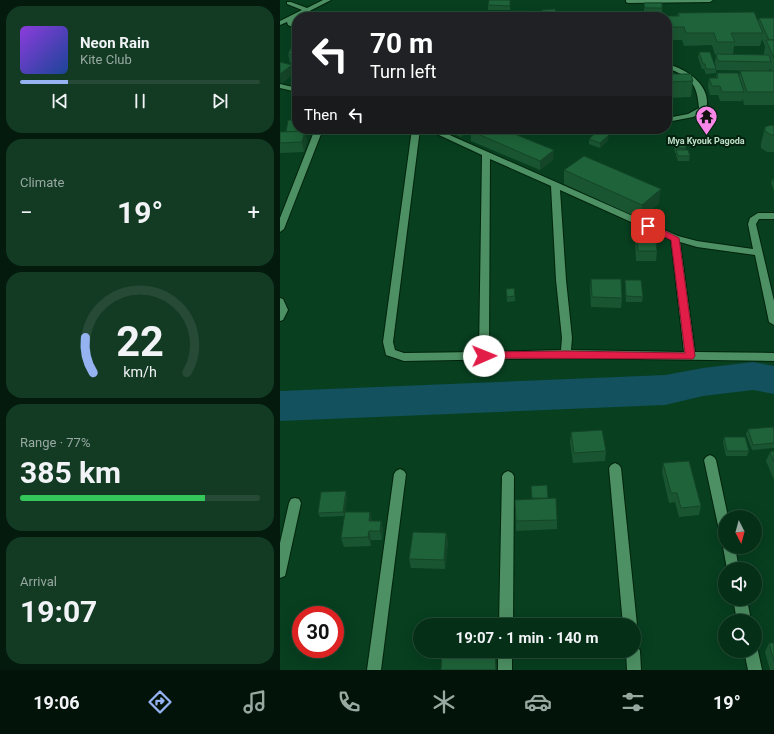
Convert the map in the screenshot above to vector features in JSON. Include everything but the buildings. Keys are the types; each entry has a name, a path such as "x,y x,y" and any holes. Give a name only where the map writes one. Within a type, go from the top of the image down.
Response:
{"street":[{"path":"301,12 328,0"},
{"path":"628,1 710,0"},
{"path":"290,3 306,9"},
{"path":"280,23 291,18"},
{"path":"291,18 290,24 292,25"},
{"path":"672,67 678,69 691,77 701,90 703,109 688,117 672,119"},
{"path":"280,86 292,89"},
{"path":"280,229 318,134"},
{"path":"415,134 388,342 390,352 404,356 566,354 774,357"},
{"path":"442,134 675,238 697,244 758,253"},
{"path":"484,356 486,153"},
{"path":"555,184 561,280 567,338 566,354"},
{"path":"774,216 758,216 754,218 752,224 774,322"},
{"path":"675,238 690,356"},
{"path":"280,301 283,310 280,318"},
{"path":"710,460 721,510"},
{"path":"615,468 629,618"},
{"path":"374,670 400,474"},
{"path":"506,618 508,476"},
{"path":"280,572 295,503"},
{"path":"505,658 505,670"},
{"path":"633,658 634,670"},
{"path":"752,658 755,670"}],"waterway":[{"path":"280,406 665,390 703,382 753,376 774,380"}],"place":[{"name":"Mya Kyouk Pagoda","path":"706,136"}],"route":[{"path":"484,356 566,354 690,356 675,238 648,226"}]}
